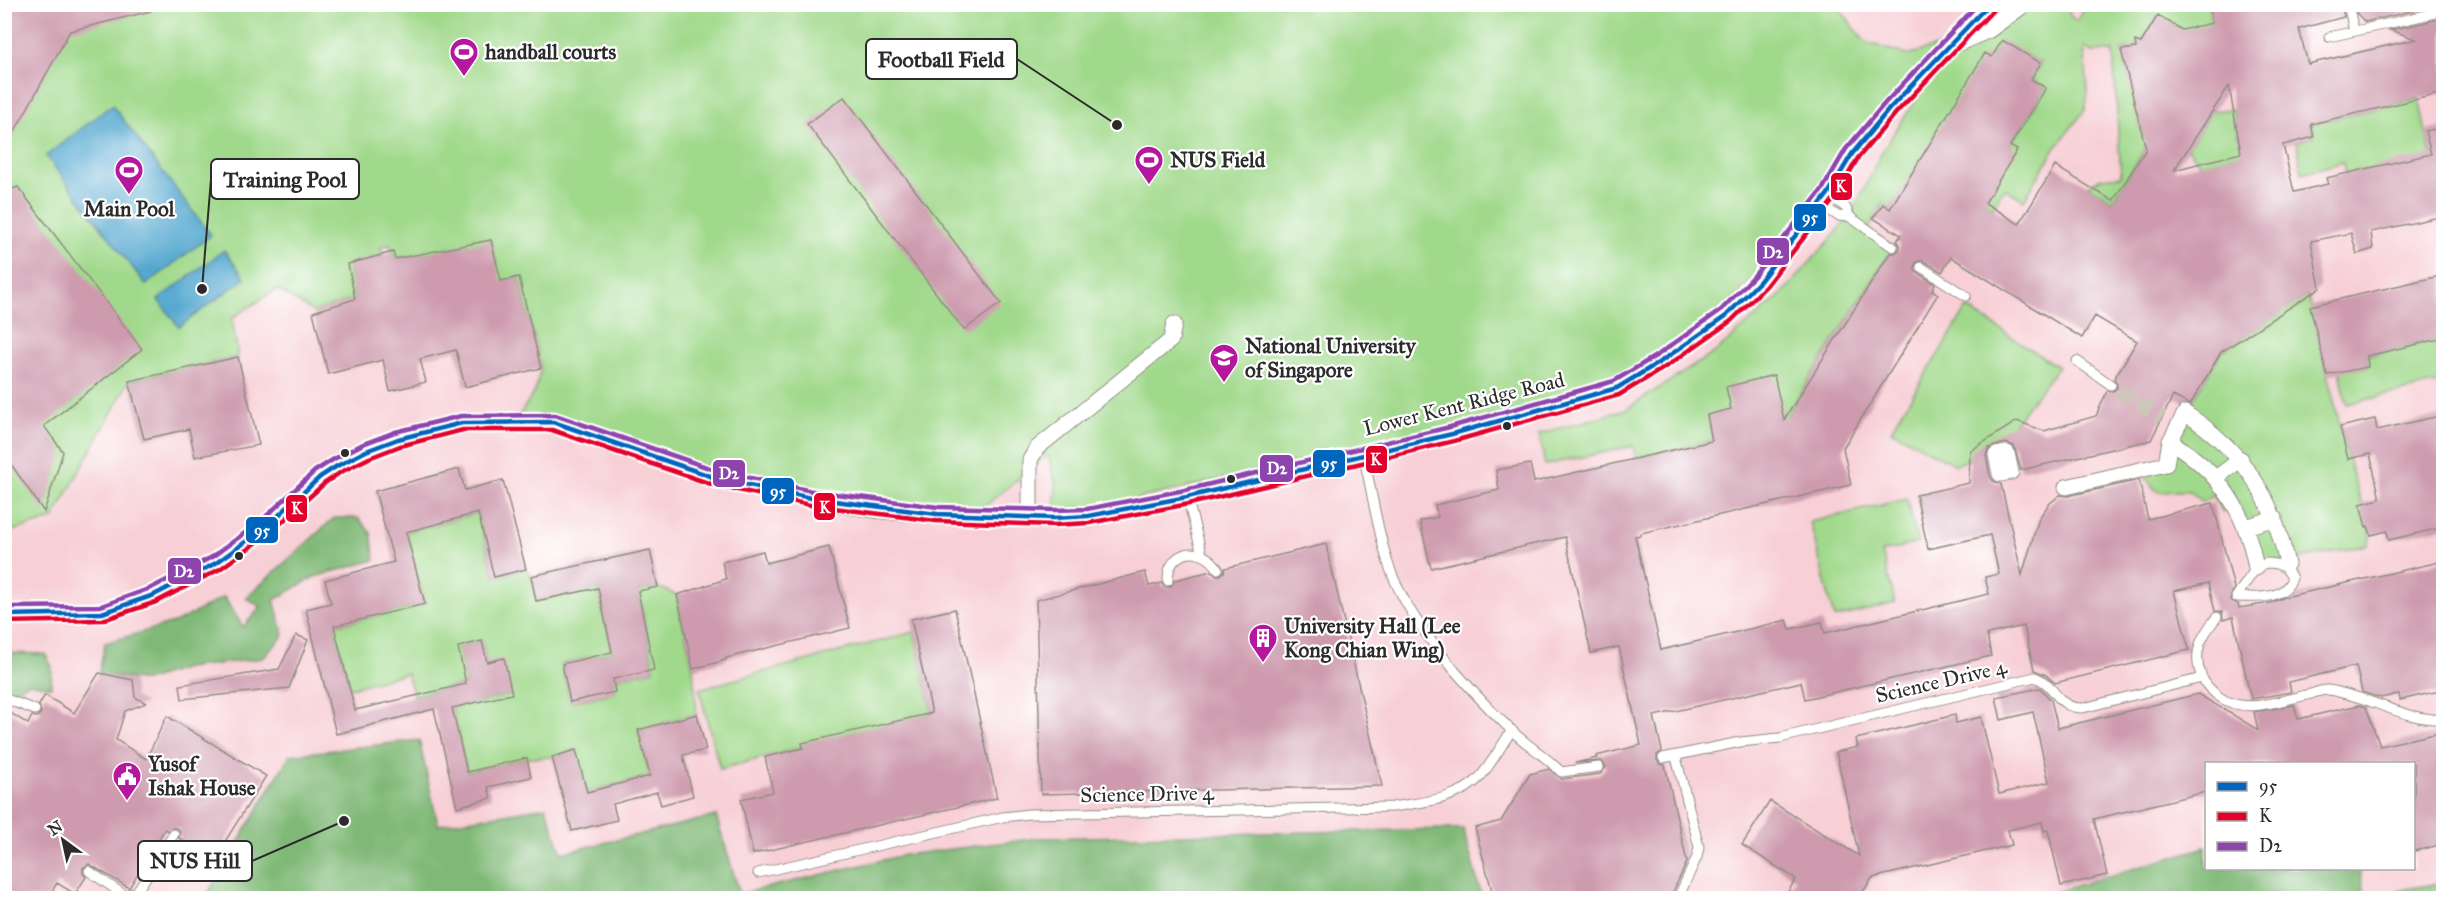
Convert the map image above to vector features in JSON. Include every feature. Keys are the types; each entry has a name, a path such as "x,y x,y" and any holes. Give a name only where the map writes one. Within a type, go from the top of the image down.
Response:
{"street":[{"name":"Lower Kent Ridge Road","path":"4,615 102,613 154,595 216,563 266,527 320,477 366,450 462,423 553,422 716,478 810,498 902,511 1030,519 1088,516 1187,496 1452,434 1617,388 1663,360 1726,316 1760,281 1824,199 1852,154 1890,108 1989,4"},
{"name":"Lower Kent Ridge Road","path":"1955,42 1988,28 2021,4"},
{"path":"1030,519 1030,460 1037,448 1171,340 1174,324"},
{"path":"2066,487 2166,464 2170,441 2186,413 2210,429 2241,459 2256,481 2275,518 2287,564"},
{"path":"2170,441 2191,454 2226,490 2246,527 2261,566"},
{"path":"2216,478 2241,459"},
{"path":"2246,527 2275,518"}],"lane":[{"path":"2348,4 2354,31"},
{"path":"2329,37 2444,11"},
{"path":"1824,199 1846,208 1850,217 1893,247"},
{"path":"1921,267 1966,296"},
{"path":"2076,362 2111,385"},
{"path":"1363,454 1390,567 1406,602 1438,652 1512,730 1531,747 1547,757 1561,772 1599,767"},
{"path":"1187,496 1202,554"},
{"path":"1168,581 1168,571 1173,561 1193,552 1212,560 1218,569"},
{"path":"2276,563 2284,566 2292,578 2289,586 2282,593 2260,597 2236,597 2261,566 2276,563"},
{"path":"2217,617 2205,631 2197,650 2198,667 2210,690 2225,701 2243,707 2328,690 2357,696 2412,716 2444,719"},
{"name":"Science Drive 4","path":"1663,758 1740,742 1780,738 2035,677 2046,681 2061,701 2071,708 2083,708 2202,678"},
{"path":"4,698 36,711"},
{"name":"Science Drive 4","path":"758,873 1029,814 1393,807 1427,801 1461,792 1479,778 1512,730"},
{"path":"1676,757 1699,847 1679,896 1682,898"},
{"path":"89,871 124,895 130,895 137,891 174,834"}],"shaded area":[{"name":"National University of Singapore","path":"5,5 2443,5 2443,898 5,898"}],"green space":[{"path":"1836,4 1865,42 1907,55 1955,42 2016,5 2067,5 2071,17 2077,21 2082,12 2080,5 2209,4 2212,23 2196,39 2158,15 2141,43 2136,42 2136,48 2122,50 2142,133 2149,143 2113,201 2088,186 2101,178 2121,176 2113,51 2092,52 2084,47 2088,92 2085,110 2056,147 2024,200 2004,188 1993,208 1985,203 2010,146 2046,88 2031,79 2041,63 2002,41 1890,209 1882,204 1868,230 1893,247 1787,415 1792,422 1636,458 1633,446 1545,465 1539,434 1625,410 1717,351 1783,293 1850,217 1884,148 1951,47 1828,194 1705,331 1617,388 1054,518 1056,485 1048,455 976,513 878,508 515,422 535,391 541,368 519,277 407,305 497,264 491,241 395,259 390,244 381,247 382,255 348,264 355,299 313,312 277,289 232,318 238,357 129,381 53,519 12,531 5,521 5,5"},
{"path":"2419,99 2431,156 2345,174 2343,162 2302,173 2297,142 2314,137 2311,124"},
{"path":"2233,109 2238,138 2260,149 2200,164 2188,148 2212,111"},
{"path":"2308,295 2348,459 2371,535 2368,545 2256,568 2236,507 2223,512 2212,496 2203,502 2190,491 2157,491 2141,469 2166,464 2170,441 2221,352"},
{"path":"1967,308 2058,367 1993,450 1955,465 1891,430"},
{"path":"2443,338 2443,382 2347,404 2336,353 2351,370 2368,367 2367,356"},
{"path":"1907,499 1918,543 1882,552 1895,603 1834,618 1810,522"},
{"path":"478,513 494,577 526,569 531,576 536,601 598,588 612,652 562,664 570,702 615,693 613,679 654,670 638,591 658,587 677,595 693,669 697,714 638,730 650,776 587,792 576,750 552,757 527,758 467,772 452,708 512,694 487,662 482,641 458,647 466,684 414,696 407,673 350,688 334,626 425,604 406,532"},
{"path":"334,518 358,518 371,533 375,560 314,577 274,600 284,635 263,658 186,668 145,681 99,673 105,643 177,622 224,597 243,627 261,607 246,598"},
{"path":"914,632 932,713 720,769 699,689"},
{"path":"5,653 45,654 52,667 51,687 29,683 16,690 5,685"},
{"path":"419,740 438,825 546,807 562,853 716,816 740,894 904,855 1039,838 1463,829 1482,898 201,898 208,893 290,755"},
{"path":"2205,847 2205,870 2359,870 2365,897 2443,882 2443,898 2035,898"}],"water":[{"name":"Main Pool","path":"112,105 211,235 146,285 46,156"},
{"path":"224,250 245,278 179,327 158,300"}],"building":[{"path":"4,4 150,4 151,11 70,31 4,151"},
{"path":"2209,4 2341,4 2344,17 2299,29 2308,64 2416,39 2390,30 2444,18 2444,93 2311,124 2314,137 2283,145 2294,192 2328,184 2326,178 2431,154 2425,131 2444,127 2444,216 2371,232 2373,249 2357,254 2351,233 2311,241 2320,288 2221,352 2190,405 2173,396 2151,440 2021,470 2014,446 2005,443 1989,448 1986,456 1990,476 1993,481 2001,484 2022,575 2039,518 2049,504 2060,495 2068,496 2139,480 2148,519 2213,503 2234,588 2230,600 2238,604 2239,608 2270,603 2285,597 2444,561 2444,690 2400,700 2399,694 2381,698 2362,692 2356,666 2289,682 2291,692 2251,699 2233,617 2223,620 2222,612 2215,611 2208,583 2174,591 2189,650 2055,683 2046,675 2034,670 2024,626 1987,634 1991,656 1805,699 1801,682 1654,716 1662,751 1657,755 1657,760 1660,764 1665,765 1687,862 1670,898 1494,898 1475,828 1501,821 1530,774 1549,769 1562,779 1600,774 1606,767 1601,761 1575,763 1641,745 1619,647 1591,653 1565,537 1431,568 1420,521 1438,517 1435,505 1499,490 1496,470 1530,464 1534,482 1712,441 1707,415 1731,409 1726,387 1774,375 1784,420 1890,253 1899,250 1897,241 1901,235 1873,218 1883,204 1890,209 1985,53 1992,57 2002,40 2041,63 2031,79 2046,88 2010,146 2017,150 1985,203 2019,224 2055,166 2113,201 2146,149 2121,50 2136,48 2135,41 2141,43 2158,15 2182,30 2212,23","holes":["2229,86 2241,153 2174,170","1951,257 2082,338 2095,316 2137,341 2114,379 2117,388 2107,391 2096,416 2044,431 2017,421 1970,451 1969,483 1916,495 1928,549 1990,535 1999,574 1985,577 1989,594 1825,633 1822,622 1790,629 1787,620 1661,650 1635,536 1851,485 1843,448 1938,294 1932,290 1935,284 1915,271 1915,264 1918,261 1924,261 1942,272"]},
{"path":"2355,4 2442,4 2365,22 2357,14"},
{"path":"844,97 1001,303 964,330 807,124"},
{"path":"18,187 142,349 44,426 63,452 44,512 4,454 4,192"},
{"path":"491,240 501,281 519,277 541,368 465,387 456,350 420,359 426,382 390,391 383,360 328,374 313,312 355,299 348,264 393,252 395,259"},
{"path":"2444,275 2444,338 2367,356 2368,367 2327,375 2310,306"},
{"path":"238,357 259,445 195,457 189,429 144,439 129,381"},
{"path":"2444,415 2444,527 2389,540 2387,531 2371,535 2368,526 2366,527 2360,504 2380,499 2370,454 2348,459 2340,427 2375,419 2377,430"},
{"path":"459,469 465,490 503,480 526,569 494,577 478,513 406,532 425,604 334,626 355,710 466,684 458,647 482,641 487,662 504,658 512,694 452,708 467,772 527,758 531,777 488,787 491,798 457,807 434,709 336,734 306,609 331,603 325,580 394,562 375,491"},
{"path":"1326,544 1382,786 1041,794 1036,600 1145,572 1149,586 1162,583 1164,587 1170,587 1175,580 1211,571 1215,575 1220,575 1225,568"},
{"path":"829,547 850,628 726,658 726,660 693,669 677,595 726,579 722,562 763,551 766,563"},
{"path":"650,550 658,587 638,591 654,670 613,679 615,692 570,702 562,664 612,652 598,588 536,601 531,576"},
{"path":"955,609 997,798 753,854 741,799 773,792 765,757 803,748 802,743 932,713 911,619"},
{"path":"296,635 308,640 289,688 182,699 180,685 279,669"},
{"name":"Yusof Ishak House","path":"99,673 133,680 135,697 146,703 125,711 116,740 146,759 167,716 266,776 214,859 179,838 180,830 174,827 168,831 165,829 129,888 89,864 83,868 86,877 75,894 57,883 48,898 4,898 4,709 28,724 32,716 37,717 41,713 39,705 45,695 74,713"},
{"path":"2040,688 2051,700 2058,728 2198,694 2258,730 2254,712 2294,705 2298,719 2359,705 2366,707 2380,746 2444,732 2444,844 2415,851 2415,762 2205,762 2205,792 2094,819 2107,875 2061,886 2048,830 2044,831 2042,822 2008,830 2012,845 1872,878 1859,898 1784,898 1796,879 1742,845 1770,801 1859,856 1836,752 1858,747 1856,739 1955,715 1956,723 1981,717 1999,794 2049,782 2033,712 2001,720 1996,697"},
{"path":"697,714 706,750 683,755 693,796 661,805 657,792 613,804 617,820 572,831 552,757 576,750 587,792 650,776 638,730"}],"tunnel":[{"path":"2119,390 2162,418"}],"transit line":[{"name":"D2","path":"4,607 101,606 151,588 212,557 261,521 315,471 334,459 363,444 395,432 461,416 555,415 718,471 812,491 938,507 1087,509 1185,490 1450,427 1614,381 1659,354 1721,310 1754,276 1822,190 1846,149 1885,103 1978,4"},
{"name":"95","path":"4,615 102,613 154,595 216,563 266,527 320,477 337,466 366,451 398,439 462,423 553,422 716,478 811,498 937,514 1054,518 1088,516 1187,497 1452,434 1617,388 1663,360 1726,316 1760,281 1828,194 1852,154 1890,108 1989,4"},
{"name":"K","path":"4,622 103,620 156,602 220,569 270,533 325,483 341,472 400,446 463,430 552,430 714,485 810,505 936,521 1054,525 1089,523 1189,504 1454,441 1619,395 1667,366 1731,321 1766,286 1834,199 1858,158 1896,113 1994,9"}],"place":[{"name":"handball courts","path":"464,78"},
{"name":"Football Field","path":"1117,125"},
{"name":"NUS Field","path":"1149,186"},
{"name":"Main Pool","path":"129,196"},
{"name":"Training Pool","path":"202,289"},
{"name":"National University of Singapore","path":"1224,384"},
{"name":"University Hall (Lee Kong Chian Wing)","path":"1263,664"},
{"name":"Yusof Ishak House","path":"127,802"},
{"name":"NUS Hill","path":"344,821"}]}
